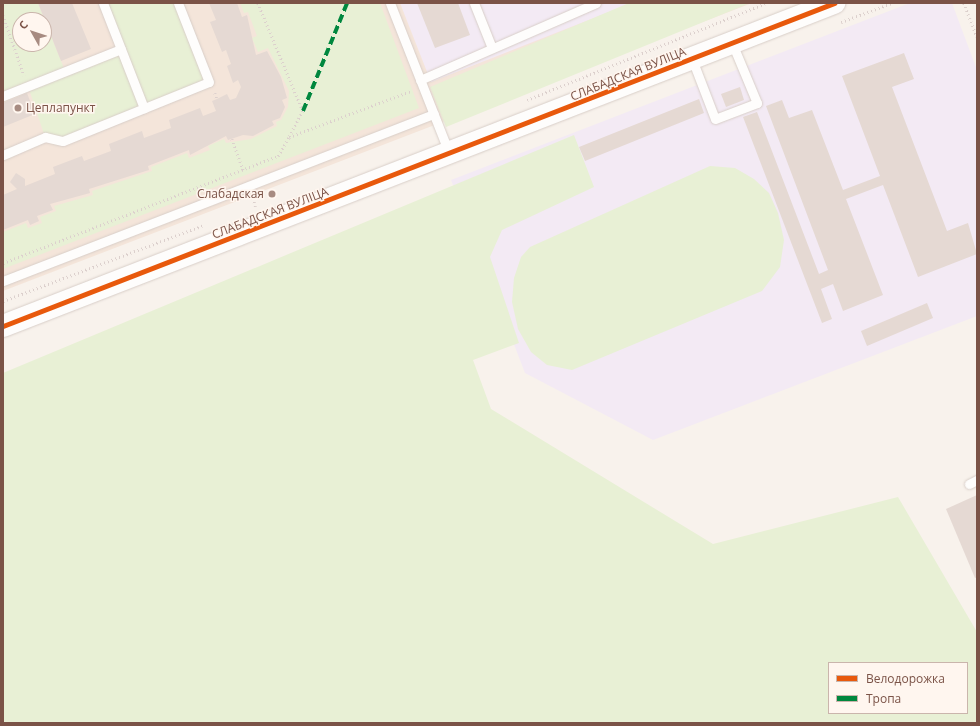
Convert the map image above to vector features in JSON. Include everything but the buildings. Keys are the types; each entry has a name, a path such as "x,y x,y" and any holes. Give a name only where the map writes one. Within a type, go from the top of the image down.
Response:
{"street":[{"name":"СЛАБАДСКАЯ ВУЛІЦА","path":"3,325 450,155 834,3"}],"lane":[{"path":"103,3 144,108"},
{"path":"3,155 45,138 63,141 209,82 178,3"},
{"path":"390,3 450,155"},
{"path":"474,3 492,48"},
{"path":"422,83 492,48 596,3"},
{"path":"692,59 715,119 757,103 732,43"},
{"path":"3,96 121,49"},
{"path":"3,281 434,114"}],"path":[{"path":"3,263 278,156 303,112 258,3"},
{"path":"523,101 766,3"},
{"path":"964,3 977,37"},
{"path":"3,15 28,86"},
{"path":"289,137 422,83"},
{"path":"232,139 249,186"},
{"path":"249,209 264,204"},
{"path":"3,301 204,225"}],"shaded area":[{"path":"3,3 752,3 3,291"},
{"path":"400,3 632,3 431,82"},
{"path":"910,3 952,3 977,70 977,316 653,440 525,373 451,180"}],"green space":[{"path":"3,3 38,3 42,12 12,12 12,52 52,52 52,38 65,71 121,49 103,3 178,3 209,82 63,141 45,137 28,86 3,96"},
{"path":"240,3 380,3 419,108 3,269 3,232 26,223 28,228 42,223 40,217 56,211 54,206 93,195 92,191 152,171 151,167 187,153 189,158 210,150 208,146 224,139 226,143 251,139 277,126 276,122 281,120 288,107 289,91 268,48 258,52 252,38 257,36 248,12 244,13"},
{"path":"629,3 750,3 446,127 430,87"},
{"path":"574,135 594,187 502,230 490,257 519,343 473,360 491,409 713,544 898,497 977,632 977,723 3,723 3,373"},
{"path":"710,166 735,168 754,179 769,193 778,213 784,240 780,267 762,291 572,370 547,365 531,352 518,329 512,302 514,278 521,257 530,247"}],"marked path":[{"path":"303,111 347,3"}],"cycle path":[{"path":"3,326 834,3"}],"place":[{"name":"Цеплапункт","path":"18,108"},
{"name":"Слабадская","path":"272,194"}]}
